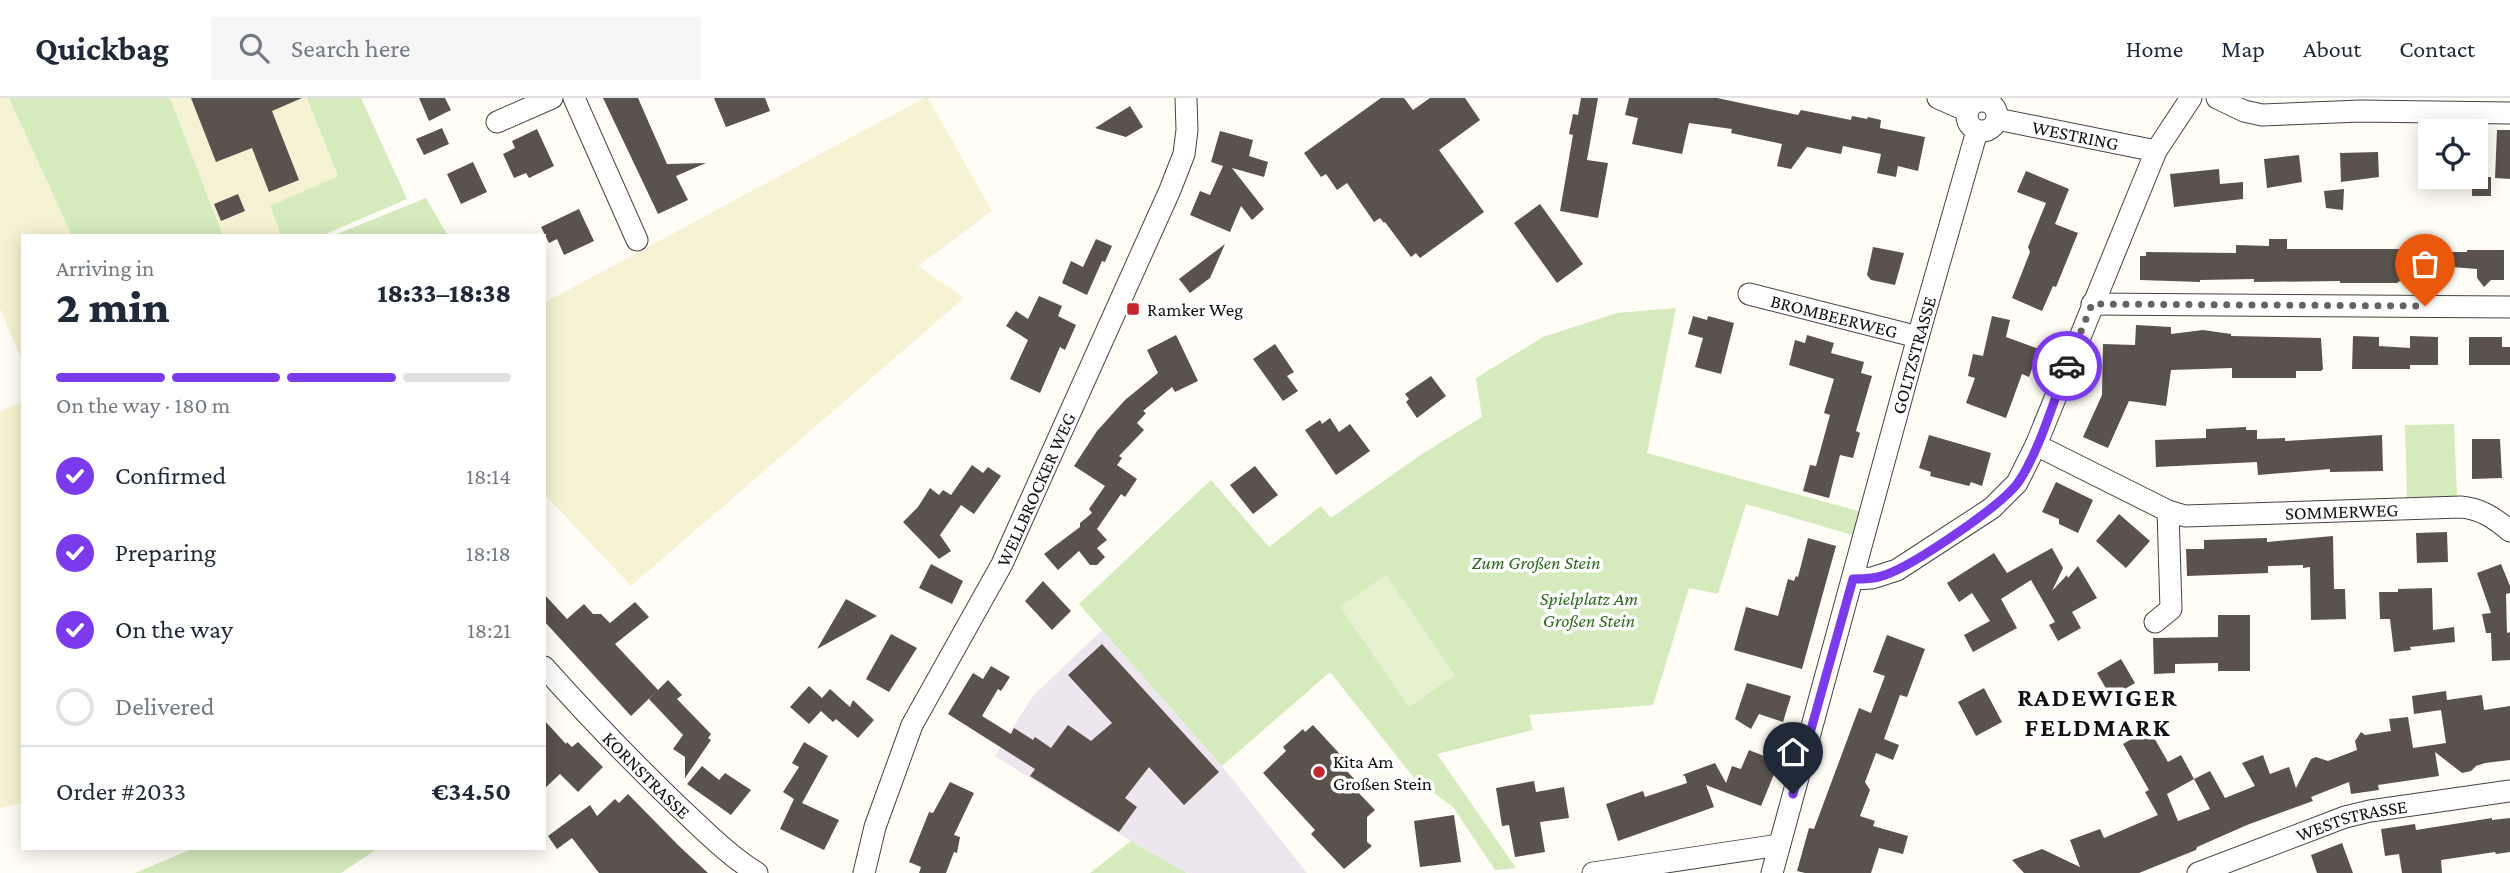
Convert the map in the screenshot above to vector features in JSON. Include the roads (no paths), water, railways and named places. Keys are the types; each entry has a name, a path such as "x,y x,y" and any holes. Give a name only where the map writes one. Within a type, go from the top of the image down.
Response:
{"street":[{"path":"497,122 552,98"},
{"path":"574,98 638,240"},
{"name":"WELLBROCKER WEG","path":"864,873 875,827 912,725 1002,564 1170,190 1184,155 1187,130 1186,98"},
{"name":"WESTRING","path":"1938,98 1985,107 2156,151"},
{"path":"1853,579 1872,578 1897,570 1992,508 2017,483 2036,445 2156,151 2191,98"},
{"path":"2217,98 2244,111 2262,115 2360,111 2510,113"},
{"name":"GOLTZSTRASSE","path":"1772,873 1918,337 1978,131 1967,120 1985,107"},
{"name":"BROMBEERWEG","path":"1749,294 1918,337"},
{"path":"2092,304 2510,307"},
{"name":"SOMMERWEG","path":"2036,445 2168,511 2185,516 2461,507 2476,509 2510,531"},
{"path":"2155,622 2171,609 2168,511"},
{"name":"KORNSTRASSE","path":"546,669 647,776 712,837 743,864 758,873"},
{"name":"WESTSTRASSE","path":"2198,873 2345,817 2510,791"},
{"path":"1593,873 1779,845"}],"place":[{"name":"Ramker Weg","path":"1133,309"},
{"name":"Kita Am Großen Stein","path":"1319,772"}],"district":[{"name":"RADEWIGER FELDMARK","path":"2098,712"}],"park label":[{"name":"Zum Großen Stein","path":"1536,562"},
{"name":"Spielplatz Am Großen Stein","path":"1589,609"}]}
